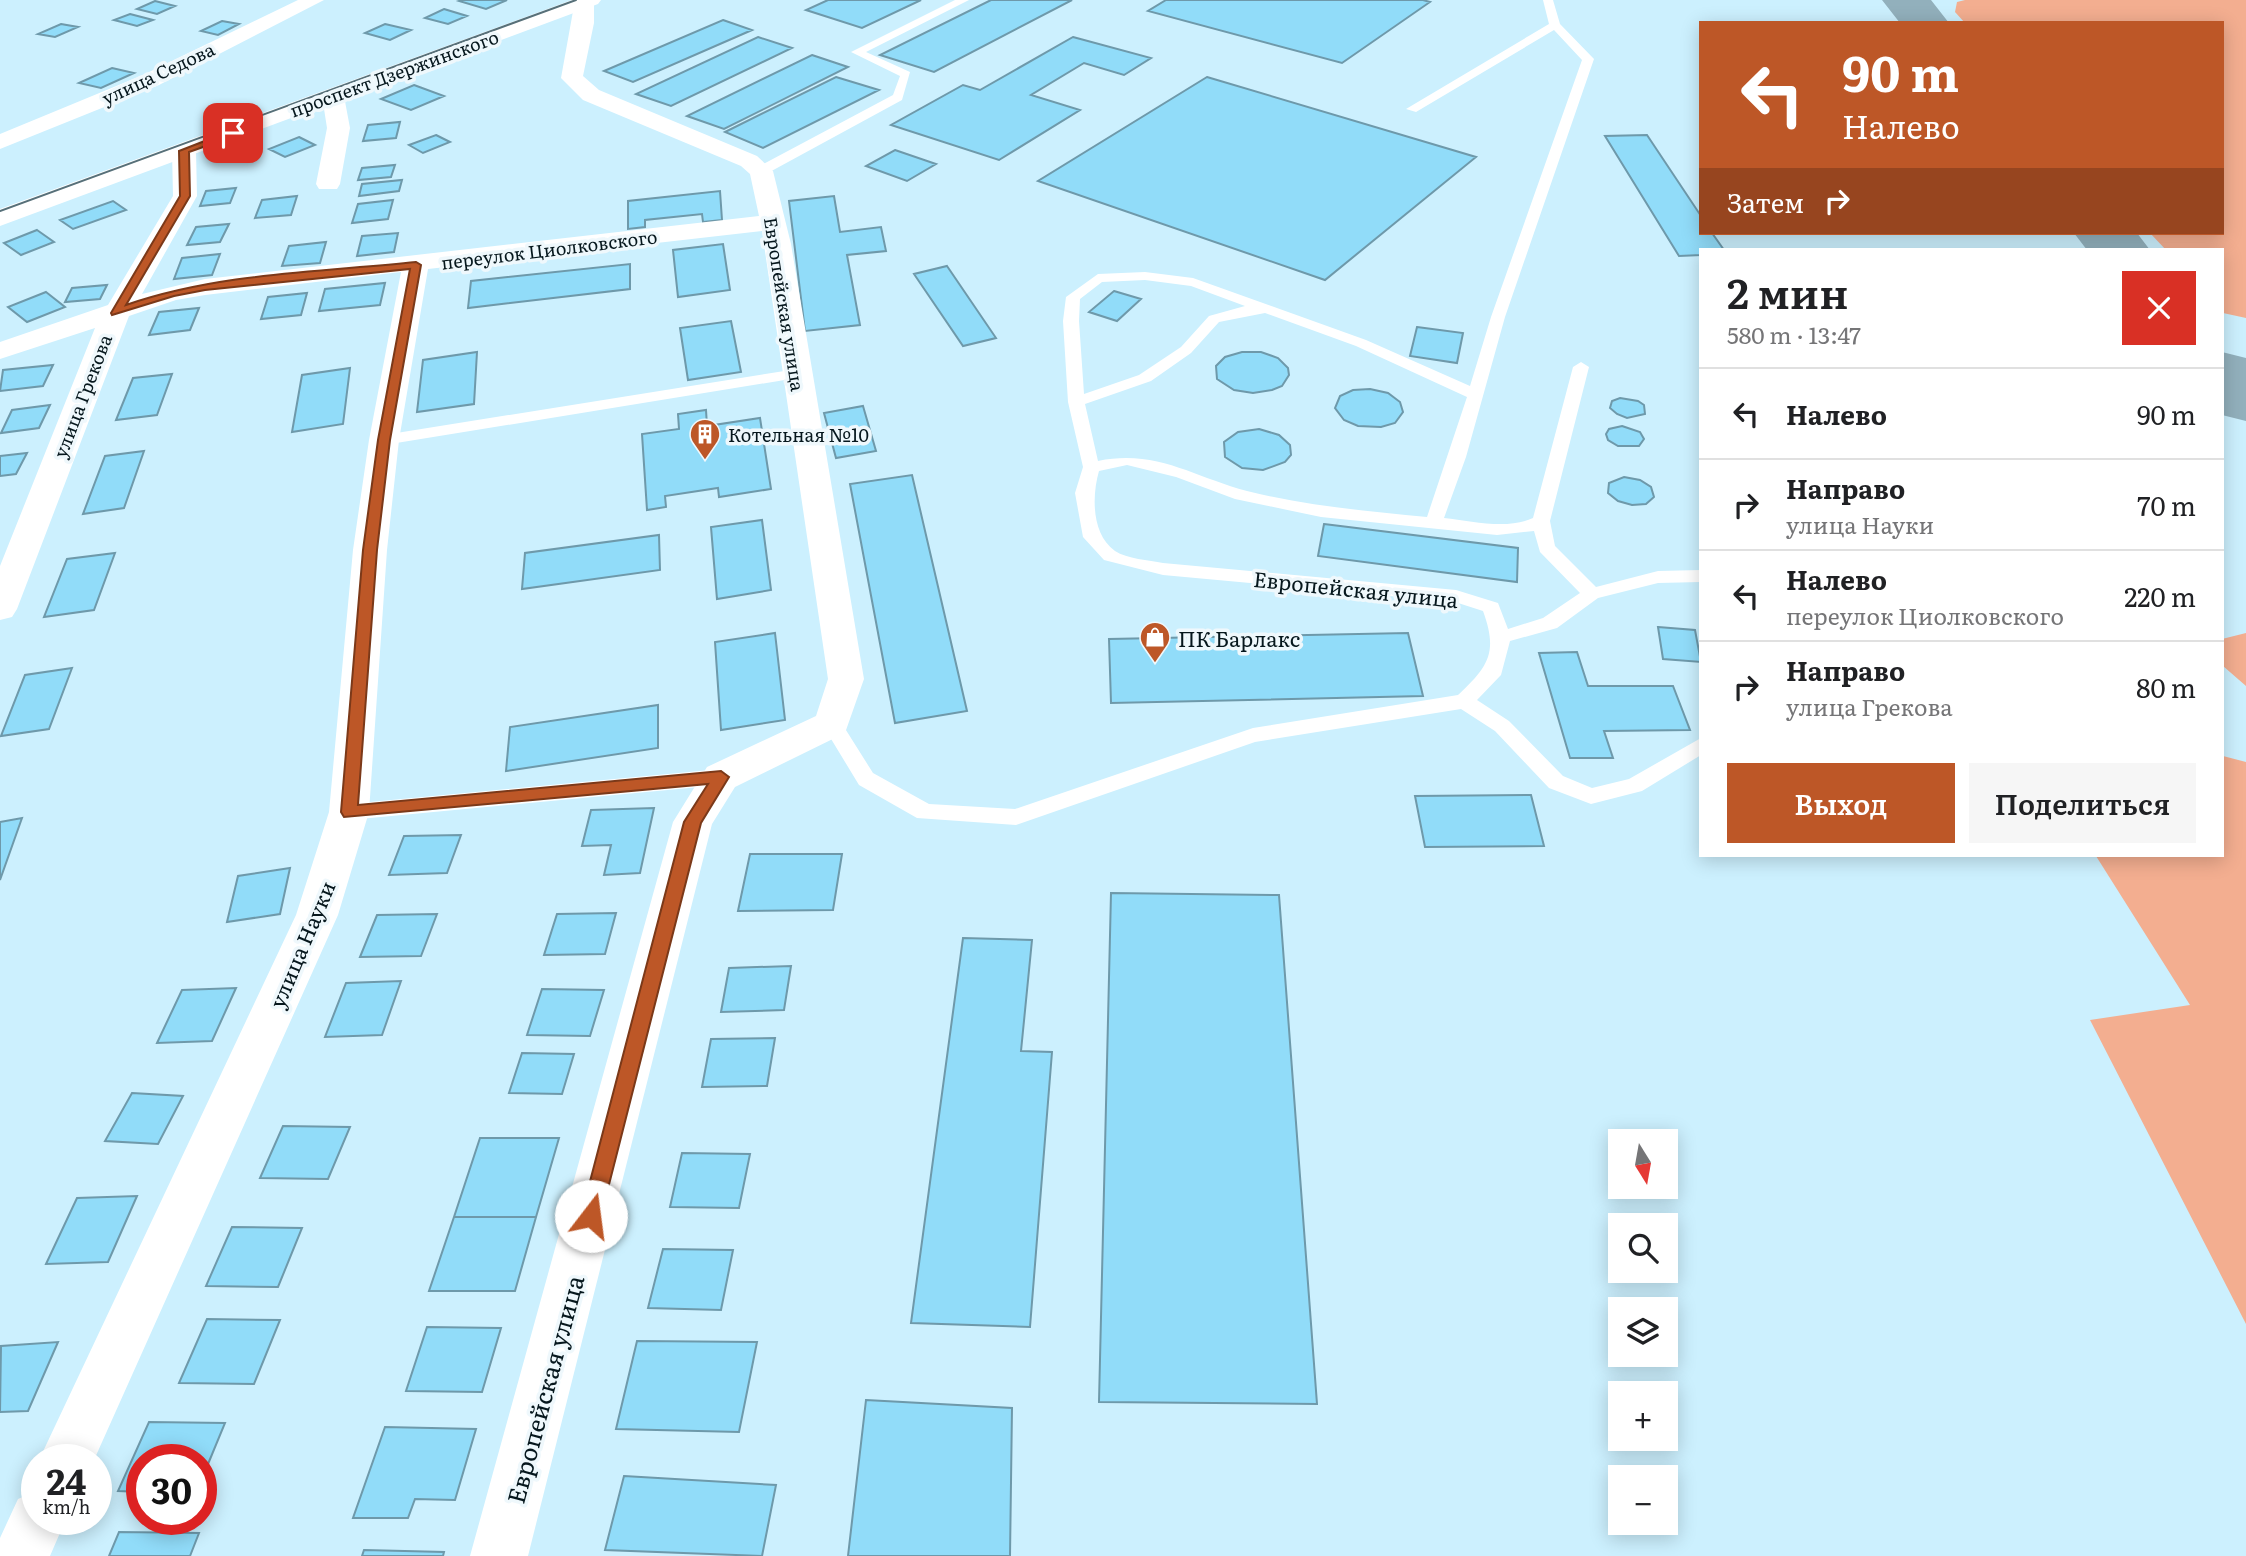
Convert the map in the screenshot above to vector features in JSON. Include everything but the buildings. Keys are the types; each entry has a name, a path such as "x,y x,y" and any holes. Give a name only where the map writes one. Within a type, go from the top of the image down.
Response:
{"street":[{"name":"улица Седова","path":"0,142 151,80 314,0"},
{"path":"587,1 582,40 571,61 572,78 591,95 749,161 761,171"},
{"name":"проспект Дзержинского","path":"0,218 587,1"},
{"path":"328,184 337,151 337,105 332,96"},
{"name":"улица Грекова","path":"0,609 12,550 116,313 185,196 184,151"},
{"name":"Европейская улица","path":"761,171 773,222 846,679 832,724"},
{"name":"переулок Циолковского","path":"0,351 171,293 205,287 416,265 773,222"},
{"name":"улица Науки","path":"73,1444 317,915 349,812 370,550 384,440 416,265"},
{"path":"721,777 832,724"},
{"name":"Европейская улица","path":"499,1556 693,822 721,777"},
{"path":"21,1556 31,1535"}],"lane":[{"path":"761,171 898,97 906,75 857,52 964,0"},
{"path":"1434,523 1477,395 1498,317 1588,59 1555,25 1548,0"},
{"path":"1412,109 1555,25"},
{"path":"1477,395 1362,343 1275,314 1193,282 1145,276 1098,278 1073,297 1071,321 1076,402 1091,467 1127,460 1182,473 1241,495 1321,512 1497,529 1526,528 1541,521"},
{"path":"1076,402 1145,378 1186,350 1214,319 1247,310 1275,314"},
{"path":"1581,367 1541,521 1546,548 1592,594"},
{"path":"384,440 797,374"},
{"name":"Европейская улица","path":"1091,467 1084,493 1092,537 1110,556 1163,569 1456,596 1490,607 1502,636"},
{"path":"832,724 866,779 925,812 1016,817 1253,736 1464,701 1491,675 1502,636 1550,623 1592,594 1658,577 1699,576"},
{"path":"1464,701 1502,726 1556,782 1591,796 1635,785 1699,747"},
{"path":"349,812 721,777"}],"shaded area":[{"path":"2246,0 2246,318 2224,313 2224,248 2164,248 2152,235 2224,235 2224,21 1963,21 1955,12 1957,2"},
{"path":"2246,633 2246,686 2224,667 2224,638"},
{"path":"2224,756 2246,762 2246,1324 2090,1020 2190,1005 2097,857 2224,857"}],"taxiway":[{"path":"1906,0 1923,21"},
{"path":"2106,235 2117,248"},
{"path":"2224,374 2246,400"}],"tram line":[{"path":"0,211 576,0"}],"place":[{"name":"Котельная №10","path":"705,461"},
{"name":"ПК Барлакс","path":"1155,664"}],"route":[{"path":"233,133 184,151 185,196 116,313 171,293 205,287 416,265 384,440 370,550 349,812 721,777 693,822 591,1216"}]}
